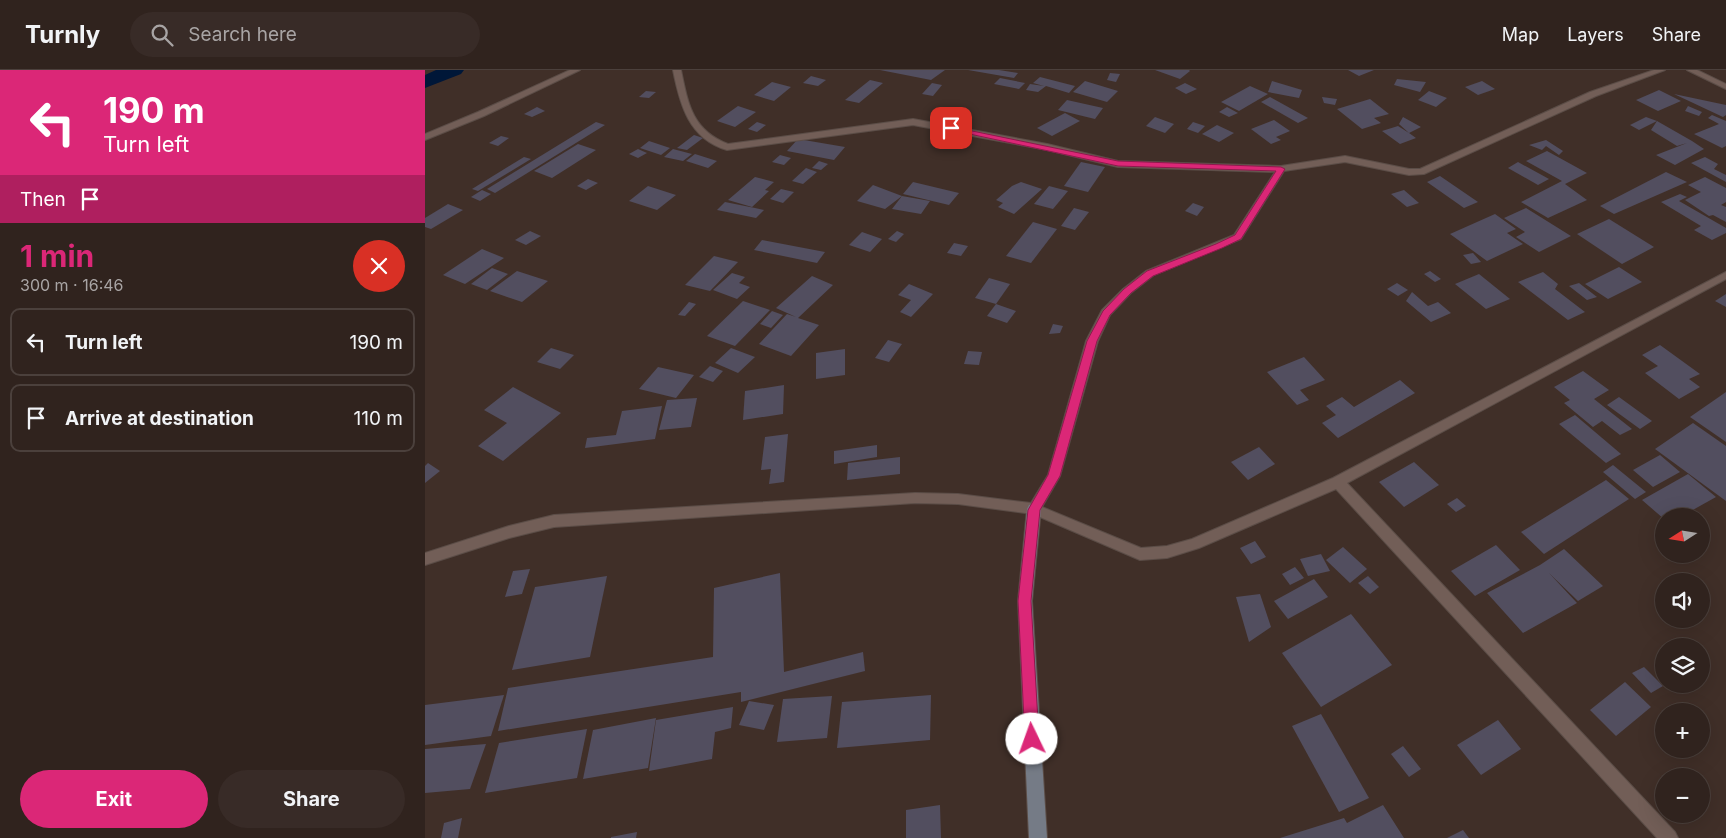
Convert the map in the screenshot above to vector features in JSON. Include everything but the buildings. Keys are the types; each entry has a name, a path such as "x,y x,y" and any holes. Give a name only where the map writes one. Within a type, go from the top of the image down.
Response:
{"main road":[{"path":"1034,510 1025,601 1037,838"}],"street":[{"path":"425,137 481,114 576,70"},
{"path":"677,70 685,106 700,133 713,143 727,147 913,122 1047,147 1118,164 1281,169 1345,159 1409,172 1421,172 1593,94 1661,70"},
{"path":"1691,70 1726,87"},
{"path":"1034,510 1054,476 1092,341 1106,313 1127,291 1150,273 1238,237 1281,169"},
{"path":"425,559 509,532 554,521 915,498 958,499 1034,510 1140,554 1167,552 1194,544 1338,482 1726,275"},
{"path":"1338,482 1669,838"}],"waterway":[{"path":"425,82 454,70"}],"route":[{"path":"951,128 1047,147 1118,164 1281,169 1238,237 1150,273 1127,291 1106,313 1092,341 1054,476 1034,510 1025,601 1032,739"}]}
